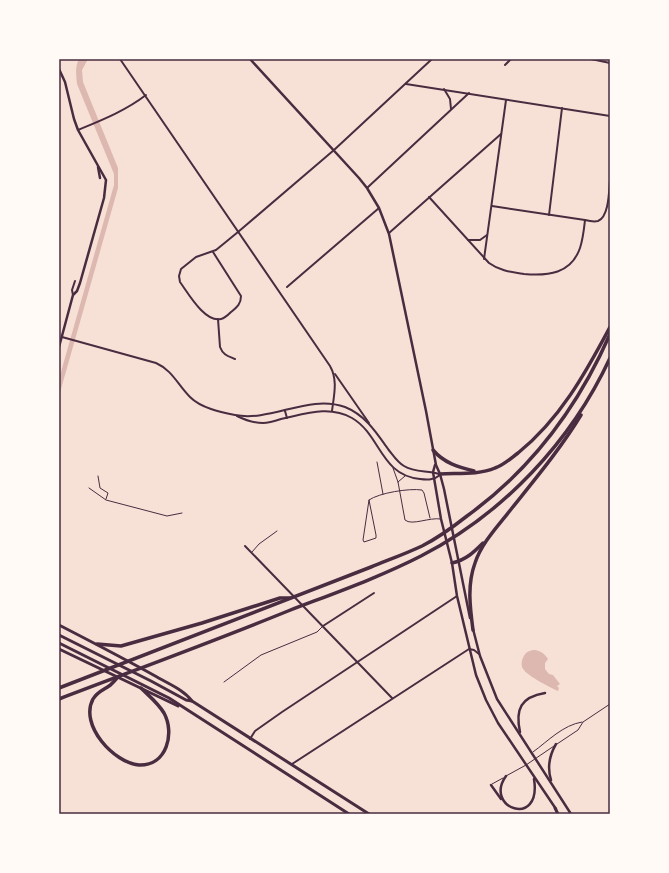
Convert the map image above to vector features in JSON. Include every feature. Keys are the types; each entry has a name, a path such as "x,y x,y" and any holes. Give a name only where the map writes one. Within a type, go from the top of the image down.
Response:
{"highway":[{"path":"440,474 479,472 497,468 508,461 550,421 582,378 610,327"},
{"path":"96,644 121,646 293,597 391,559 438,537 499,491 532,459 560,424 581,391 596,365 610,334"},
{"path":"473,630 469,596 472,573 480,551 494,531 567,439 610,358"},
{"path":"59,699 314,601 406,563 441,545 488,513 522,482 567,431 593,392"},
{"path":"433,450 441,458 452,465 479,472"},
{"path":"452,563 464,560 473,553 494,531"},
{"path":"59,688 282,600"},
{"path":"59,625 177,689 188,696 192,701 250,739 292,764 369,814"},
{"path":"59,635 151,680 186,700 192,701"},
{"path":"59,643 169,698 349,814"},
{"path":"59,649 167,701 185,708"},
{"path":"120,676 110,686 98,692 93,698 89,711 92,725 99,738 112,751 133,764 142,765 155,761 162,755 168,742 169,731 167,719 161,708 141,688"},
{"path":"555,808 558,814"}],"main road":[{"path":"250,59 367,188 379,208 389,234 436,465 440,474 458,562 480,656 497,699 571,814"},
{"path":"59,69 65,82 78,130 106,180 106,190 80,283 77,291 73,295 59,347"},
{"path":"98,165 100,178"},
{"path":"436,465 434,472 441,519 452,563 457,596 476,675 486,700 498,723 555,808"},
{"path":"520,735 518,712 521,704 528,698 545,693"},
{"path":"551,783 549,761 556,744"},
{"path":"503,801 501,788 506,776"},
{"path":"491,785 503,801 508,805 520,809 528,806 533,799 533,776"}],"street":[{"path":"62,337 162,366 168,370 190,397 196,402 211,409 235,415 246,420 264,423 316,412 332,411 342,414 361,425 382,456 393,468 405,476 422,479 435,479 440,474 419,471 405,466 394,456 372,427 120,59"},
{"path":"213,252 241,296 238,306 225,317 218,319 212,318 203,313 180,282 178,276 181,269 193,259 213,252 238,232 334,150 432,59"},
{"path":"505,65 511,59"},
{"path":"592,59 610,63"},
{"path":"406,84 610,116"},
{"path":"444,89 450,99 451,109"},
{"path":"367,188 469,93"},
{"path":"78,130 101,121 127,108 146,95"},
{"path":"484,259 506,99"},
{"path":"549,215 562,108"},
{"path":"389,234 502,133"},
{"path":"492,206 598,221 604,216 606,210 610,180"},
{"path":"429,197 484,259 494,267 507,272 540,275 553,274 566,268 578,253 582,240 585,220"},
{"path":"287,287 379,208"},
{"path":"468,240 480,240 488,234"},
{"path":"73,295 72,290 75,280"},
{"path":"218,319 220,347 225,355 236,359"},
{"path":"330,366 335,381 332,411"},
{"path":"235,415 254,416 321,403 333,404 353,410 372,427"},
{"path":"285,411 287,418"},
{"path":"59,488 59,496"},
{"path":"245,546 392,698"},
{"path":"323,626 374,593"},
{"path":"250,739 255,731 282,712 457,596"},
{"path":"292,764 469,649 474,650 480,656"}],"lane":[{"path":"377,462 383,495"},
{"path":"393,468 398,482 405,520 408,523 411,523 430,518 441,519"},
{"path":"98,476 100,488 108,493 106,500"},
{"path":"398,482 405,476"},
{"path":"89,488 106,500 167,516 182,513"},
{"path":"369,500 376,538 364,542 363,540 369,500 373,497 399,491 415,489 422,490 430,518"},
{"path":"252,553 259,544 277,531"},
{"path":"224,682 261,655 317,632 323,626"},
{"path":"532,753 566,728 583,722 610,704"},
{"path":"491,785 526,765 578,730 583,722"}],"shaded area":[{"path":"79,59 88,59 82,70 83,82 118,168 118,188 59,396 59,379 114,185 114,174 77,84 76,68"},
{"path":"531,650 543,653 548,659 545,663 545,669 549,674 553,675 560,684 557,686 559,688 558,691 534,678 523,669 522,660 525,654"}]}
